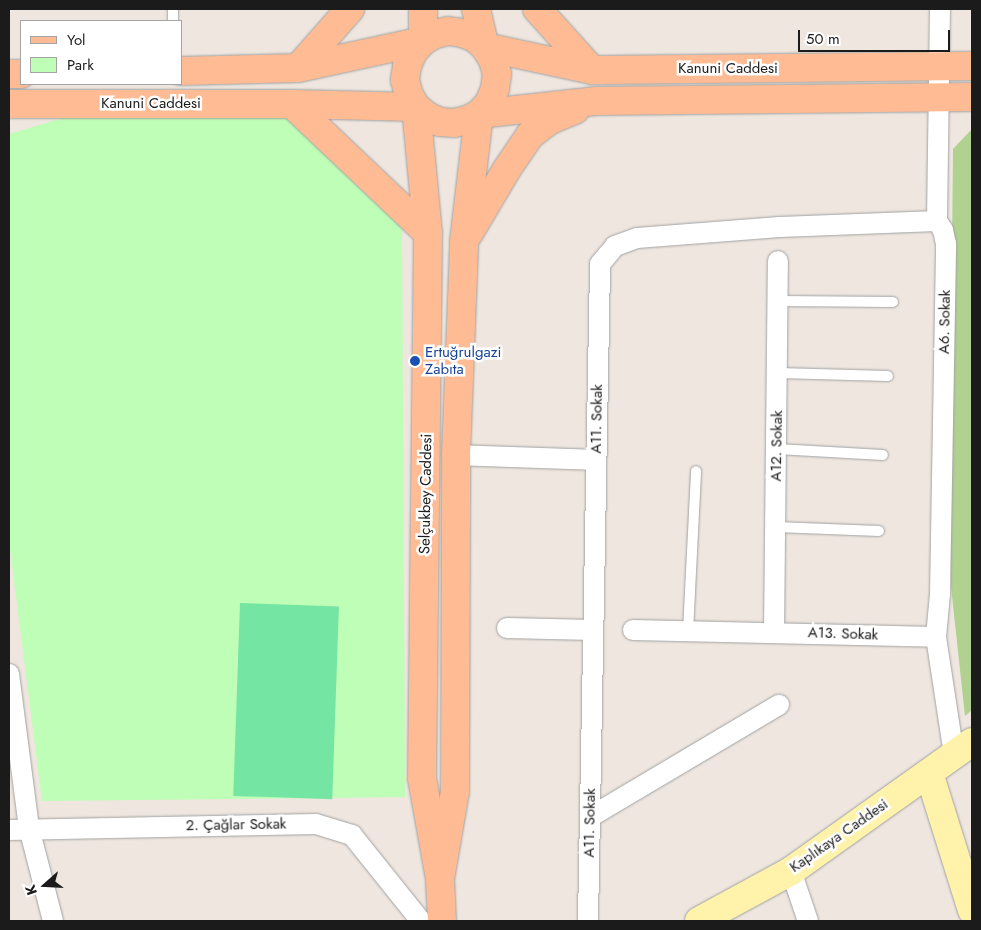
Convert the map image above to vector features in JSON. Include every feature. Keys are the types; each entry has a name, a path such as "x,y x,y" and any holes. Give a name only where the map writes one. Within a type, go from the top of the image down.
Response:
{"main road":[{"path":"298,68 350,9"},
{"path":"423,9 423,41"},
{"path":"476,9 486,47 494,60 496,82 489,103 479,114 467,120 454,123 440,122 427,116 416,107 407,88 407,66 413,52 423,41 435,34 455,32 475,38 486,47"},
{"path":"537,9 592,70"},
{"path":"182,71 298,68 423,41"},
{"name":"Kanuni Caddesi","path":"486,47 592,70 972,66"},
{"name":"Kanuni Caddesi","path":"479,114 597,101 972,97"},
{"path":"464,242 507,169 530,135 550,120 597,101"},
{"name":"Kanuni Caddesi","path":"9,104 292,104 416,107"},
{"path":"292,104 428,233"},
{"name":"Selçukbey Caddesi","path":"416,107 428,233 422,778 440,879 442,921"},
{"name":"Selçukbey Caddesi","path":"440,879 455,791 456,455 464,242 479,114"},
{"name":"Kaplıkaya Caddesi","path":"699,921 791,871 963,748"},
{"path":"929,773 972,910"}],"street":[{"name":"A6. Sokak","path":"936,637 940,594 946,244 943,230 938,221 940,9"},
{"name":"A11. Sokak","path":"588,921 600,264 615,246 637,238 780,227 938,221"},
{"name":"A12. Sokak","path":"774,632 778,261"},
{"path":"456,455 596,460"},
{"path":"507,628 593,630"},
{"name":"A13. Sokak","path":"633,630 936,637"},
{"path":"936,637 963,748"},
{"path":"9,674 29,828 53,921"},
{"path":"590,817 779,705"},
{"name":"2. Çağlar Sokak","path":"9,830 29,828 316,824 352,835 421,921"},
{"path":"791,871 808,921"}],"lane":[{"path":"779,300 893,302"},
{"path":"778,373 888,376"},
{"path":"777,449 882,455"},
{"path":"688,631 696,471"},
{"path":"776,527 879,531"}],"green space":[{"path":"283,109 402,223 405,797 42,801 9,541 9,134 83,112"},
{"path":"972,129 972,710 965,716 949,568 953,149"},
{"path":"240,603 339,606 332,799 233,796"}],"place":[{"name":"Ertuğrulgazi Zabıta","path":"415,361"}]}
